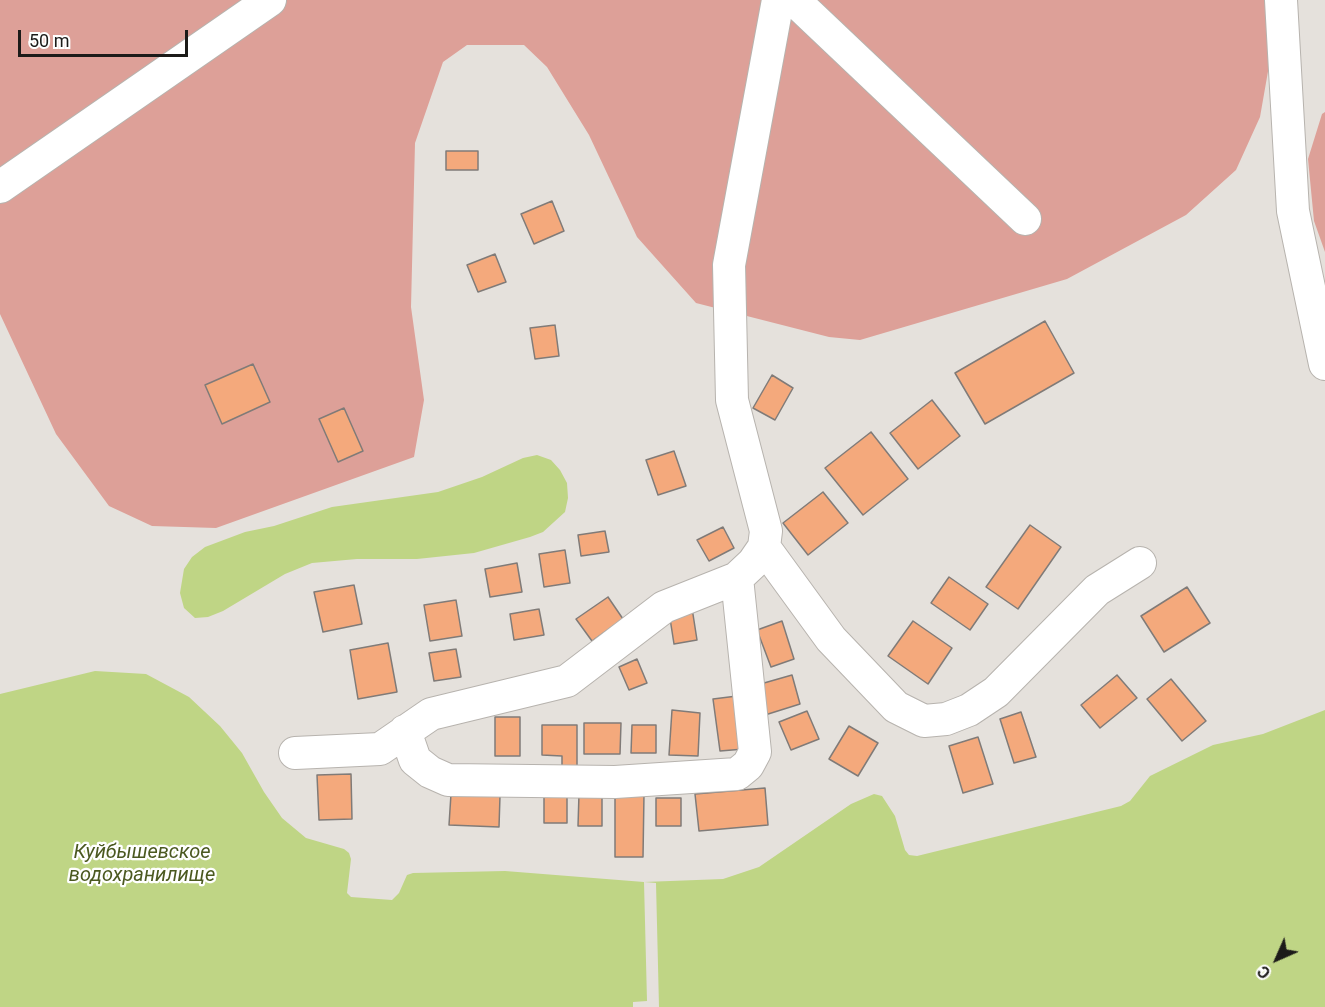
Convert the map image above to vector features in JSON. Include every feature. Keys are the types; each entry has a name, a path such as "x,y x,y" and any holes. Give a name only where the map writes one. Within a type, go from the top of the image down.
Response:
{"street":[{"path":"0,187 270,0"},
{"path":"295,753 380,749 431,714 567,681 664,607 737,578 753,564 764,547 766,531 732,400 729,265 778,0"},
{"path":"794,0 1024,219"},
{"path":"1281,0 1293,211 1325,363"},
{"path":"764,547 831,639 896,707 924,721 946,719 969,710 996,692 1097,590 1140,563"},
{"path":"405,731 416,760 430,772 448,780 615,782 737,774 748,765 755,752 737,578"}],"shaded area":[{"path":"0,0 1269,0 1270,60 1260,117 1236,170 1186,215 1067,279 860,340 829,337 696,303 637,237 589,135 547,67 524,45 467,45 443,62 415,143 411,307 424,400 414,457 216,528 152,526 109,506 56,434 0,314"},
{"path":"1325,112 1325,252 1314,221 1308,159 1322,114"}],"water":[{"path":"537,455 551,460 567,483 568,498 565,512 543,532 474,553 417,559 357,559 312,563 285,574 223,611 208,617 195,618 184,608 180,593 184,569 192,557 205,547 245,532 274,526 332,507 438,492 482,477 523,458"},
{"name":"Куйбышевское водохранилище","path":"95,671 146,674 189,697 220,726 242,753 282,818 306,838 344,849 349,853 351,859 347,893 351,897 392,900 399,893 407,875 413,873 505,871 644,882 723,879 759,867 851,804 874,794 882,796 895,816 905,850 909,855 917,856 1121,806 1130,801 1150,776 1213,745 1263,734 1325,710 1325,1007 0,1007 0,694"}],"pier":[{"path":"644,882 656,883 659,1007 633,1007 633,1002 647,1001"}],"building":[{"path":"446,151 478,151 478,170 446,170"},
{"path":"552,201 564,231 534,244 521,214"},
{"path":"495,254 506,282 478,292 467,265"},
{"path":"1045,321 1074,373 985,424 955,373"},
{"path":"555,325 559,356 535,359 530,328"},
{"path":"253,364 270,402 222,424 205,385"},
{"path":"772,375 793,388 775,420 753,408"},
{"path":"932,400 960,436 918,469 890,433"},
{"path":"344,408 363,451 338,462 319,419"},
{"path":"871,432 908,479 863,515 825,468"},
{"path":"674,451 686,486 658,495 646,460"},
{"path":"823,492 848,523 808,555 783,523"},
{"path":"1030,525 1061,547 1018,609 986,587"},
{"path":"723,527 734,548 709,561 697,540"},
{"path":"605,531 609,552 581,556 578,535"},
{"path":"565,550 570,583 544,587 539,554"},
{"path":"517,563 522,592 490,597 485,569"},
{"path":"949,577 988,604 970,630 931,603"},
{"path":"354,585 362,624 323,632 314,592"},
{"path":"1187,587 1210,623 1164,652 1141,616"},
{"path":"608,597 623,619 592,641 576,619"},
{"path":"456,600 462,636 430,641 424,605"},
{"path":"692,608 697,640 674,644 669,612"},
{"path":"539,609 544,635 514,640 510,614"},
{"path":"782,621 794,659 771,667 757,630"},
{"path":"913,621 952,648 928,684 888,656"},
{"path":"388,643 397,692 358,699 350,650"},
{"path":"456,649 461,677 434,681 429,653"},
{"path":"637,659 647,683 629,690 619,667"},
{"path":"792,675 800,704 765,715 757,685"},
{"path":"1117,675 1137,698 1100,728 1081,705"},
{"path":"1171,679 1206,721 1182,741 1147,699"},
{"path":"737,696 744,749 720,751 713,699"},
{"path":"672,710 700,713 698,756 669,755"},
{"path":"807,711 819,739 791,750 779,722"},
{"path":"1021,712 1036,757 1014,763 1000,719"},
{"path":"495,717 520,717 520,756 495,756"},
{"path":"584,723 621,723 620,754 584,754"},
{"path":"542,725 577,725 577,770 562,769 562,756 542,755"},
{"path":"632,725 656,725 656,753 631,753"},
{"path":"849,726 878,743 858,776 829,759"},
{"path":"978,737 993,784 963,793 949,746"},
{"path":"351,774 352,819 319,820 317,775"},
{"path":"765,788 768,825 699,831 695,794"},
{"path":"544,793 567,793 567,823 544,823"},
{"path":"451,794 500,796 499,827 449,825"},
{"path":"579,794 602,794 602,826 578,826"},
{"path":"615,794 644,794 643,857 615,857"},
{"path":"656,798 681,798 681,826 656,826"}]}
